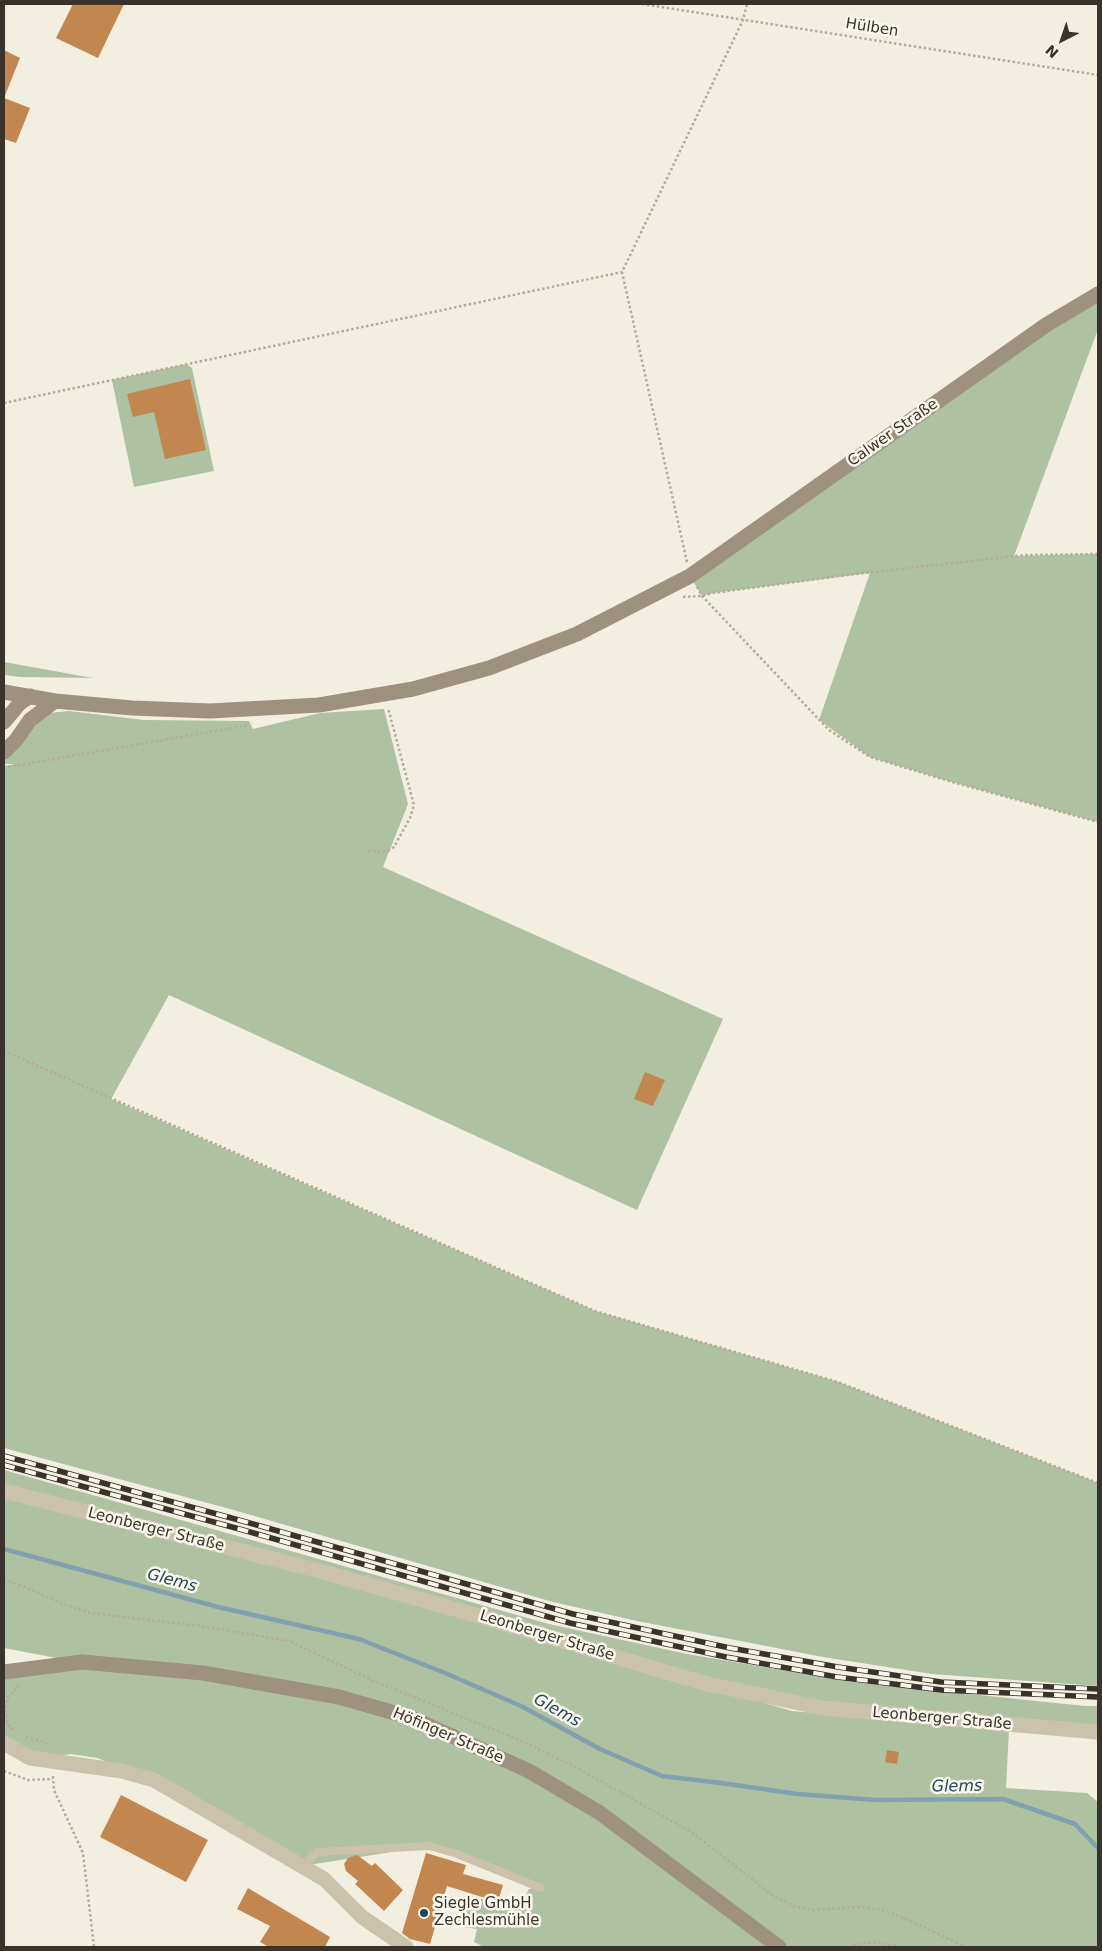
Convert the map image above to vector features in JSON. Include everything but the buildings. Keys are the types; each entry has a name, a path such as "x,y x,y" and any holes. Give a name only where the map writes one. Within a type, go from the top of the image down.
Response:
{"main road":[{"name":"Calwer Straße","path":"4,692 55,701 132,708 210,711 319,706 413,689 489,668 577,634 690,576 1046,325 1098,294"},
{"path":"4,722 20,703 30,696"},
{"path":"4,752 16,740 30,720 55,701"},
{"name":"Höfinger Straße","path":"4,1672 82,1662 203,1673 339,1697 412,1718 528,1771 600,1813 779,1947"}],"street":[{"name":"Leonberger Straße","path":"4,1491 326,1573 472,1614 702,1683 822,1708 1098,1732"},
{"path":"4,1743 30,1758 122,1771 154,1780 324,1879 362,1917 406,1947"}],"lane":[{"path":"302,1866 317,1852 430,1846 457,1854 541,1888"}],"path":[{"name":"Hülben","path":"642,4 1098,74"},
{"path":"690,576 622,272 743,20 747,4"},
{"path":"4,404 622,272"},
{"path":"1098,554 1019,556 847,574 702,596 829,730 870,757 952,782 1098,822"},
{"path":"368,851 386,852 394,846 406,825 414,805 385,694"},
{"path":"4,767 21,766 251,725"},
{"path":"4,1051 595,1312 838,1382 1098,1483"},
{"path":"16,1733 8,1725 4,1713 6,1699 34,1668"},
{"path":"23,1736 45,1742 50,1748 51,1762"},
{"path":"4,1771 28,1780 53,1779 54,1790 83,1853 94,1947"},
{"path":"849,1947 852,1944 874,1942 899,1947"}],"green space":[{"path":"1098,294 1098,329 1014,556 1098,554 1098,822 952,782 870,757 819,720 870,573 702,596 690,576"},
{"path":"187,364 192,368 214,471 134,487 112,380"},
{"path":"4,662 93,678 4,675"},
{"path":"384,709 408,804 383,867 723,1019 637,1210 169,995 111,1099 595,1311 838,1382 1098,1483 1098,1686 932,1674 823,1657 637,1621 553,1602 230,1509 4,1448 4,766 15,764 4,764 4,760 17,749 38,722 49,713 69,711 144,720 249,721 253,729 320,713"},
{"path":"4,1470 549,1624 687,1654 853,1682 1098,1706 1098,1726 824,1704 580,1650 792,1711 1009,1729 1006,1788 1087,1793 1098,1802 1098,1947 484,1947 474,1942 477,1929 456,1926 470,1896 508,1906 521,1905 529,1889 540,1888 430,1846 302,1866 154,1780 97,1758 71,1754 50,1757 4,1743 4,1672 77,1662 4,1648"}],"waterway":[{"name":"Glems","path":"4,1549 218,1607 359,1639 521,1706 600,1749 662,1776 797,1794 876,1800 1003,1799 1075,1824 1098,1848"}],"railway":[{"path":"4,1456 573,1614 730,1648 838,1667 941,1682 1098,1689"},
{"path":"4,1465 243,1530 570,1623 726,1657 837,1677 942,1690 1098,1697"}],"place":[{"name":"Siegle GmbH Zechlesmühle","path":"424,1913"}]}
